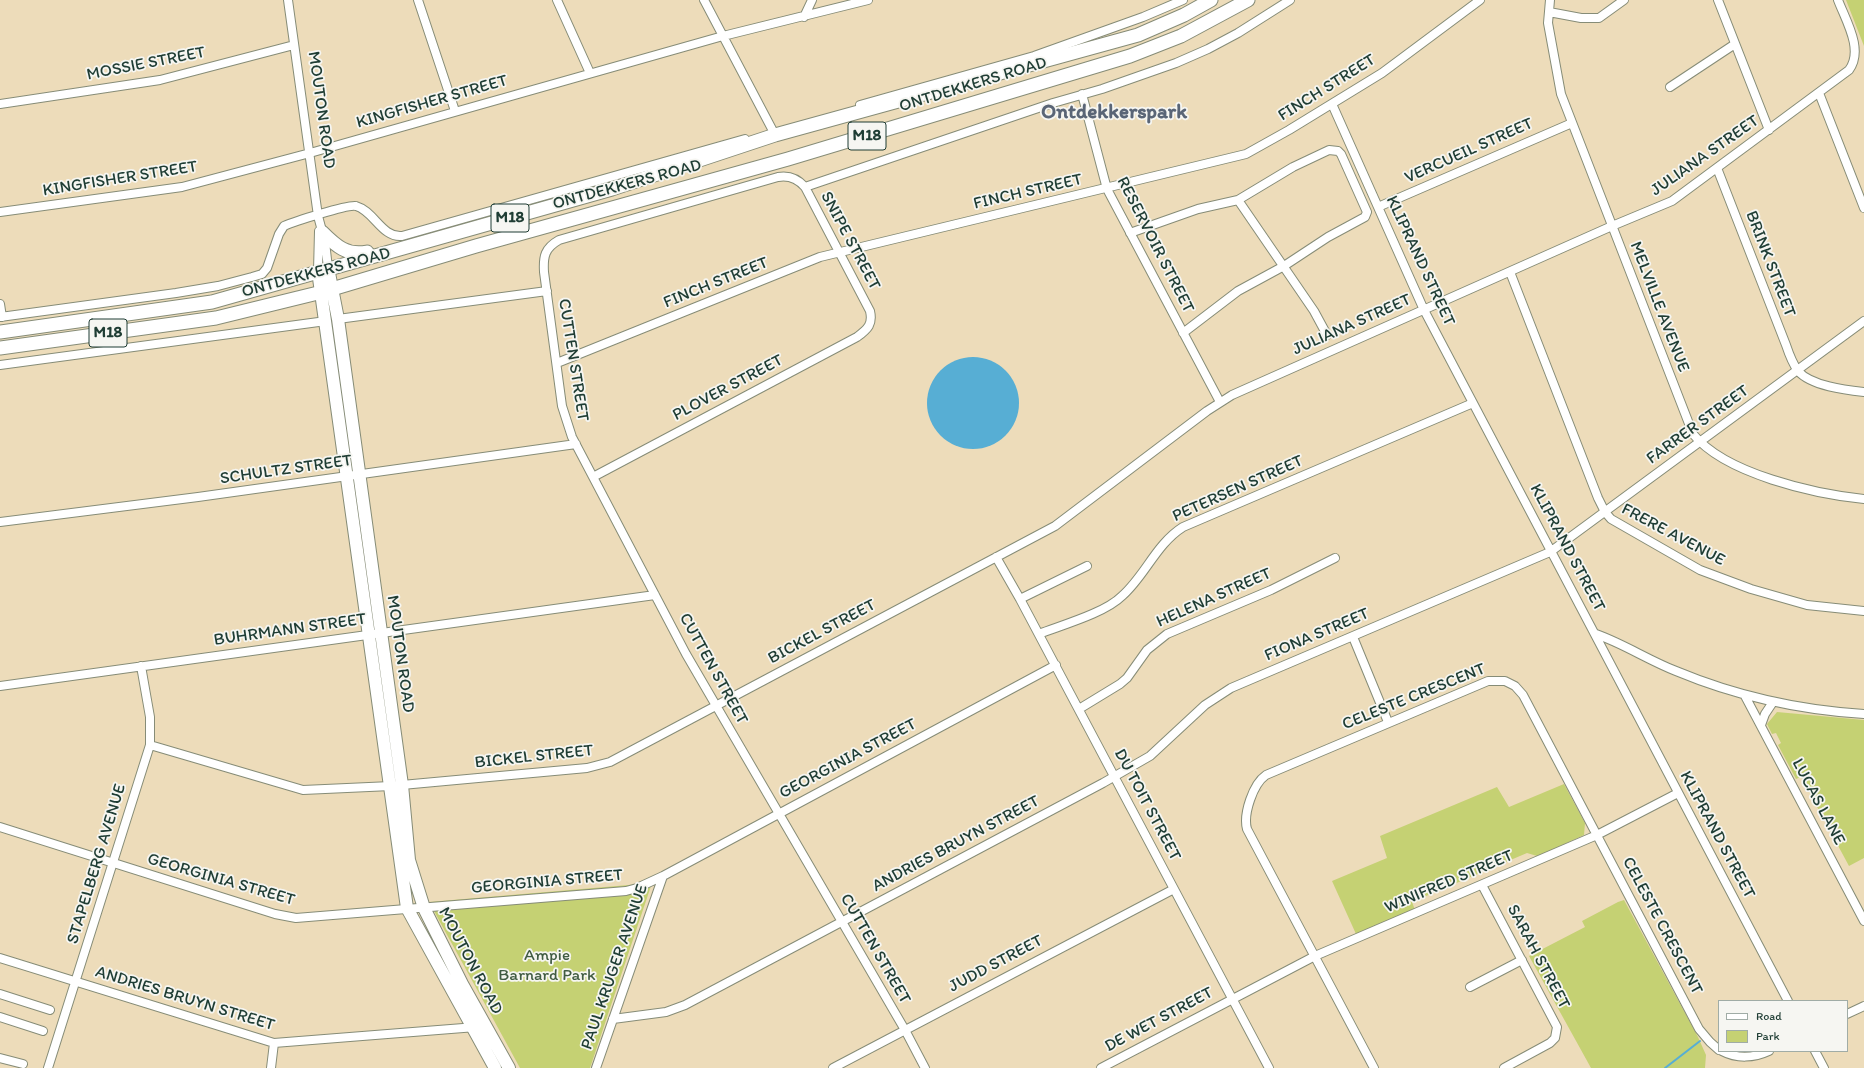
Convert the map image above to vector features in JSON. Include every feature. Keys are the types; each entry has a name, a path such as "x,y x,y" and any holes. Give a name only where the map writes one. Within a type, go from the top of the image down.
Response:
{"main road":[{"name":"ONTDEKKERS ROAD","path":"0,332 212,302 612,189 775,135 1138,35 1184,15 1211,0"},
{"name":"ONTDEKKERS ROAD","path":"0,348 216,318 327,290 476,246 788,159 1130,56 1181,36 1248,0"},
{"path":"320,224 339,248 352,253 409,246"},
{"name":"MOUTON ROAD","path":"323,270 332,320 396,785 409,860 424,908 485,1026 509,1068"},
{"name":"MOUTON ROAD","path":"396,785 407,908 495,1068"}],"street":[{"name":"MOUTON ROAD","path":"288,0 320,224 323,270"},
{"path":"418,0 454,111"},
{"path":"557,0 590,73"},
{"path":"704,0 773,130"},
{"path":"804,16 812,0"},
{"name":"KINGFISHER STREET","path":"0,212 182,187 310,153 723,36 868,0"},
{"name":"ONTDEKKERS ROAD","path":"1,317 183,291 252,277 262,274 267,268 282,228 289,224 320,224 349,206 356,206 363,210 390,234 402,236 1034,56 1143,17 1183,0"},
{"path":"805,187 1082,94 1102,89 1191,57 1238,33 1290,0"},
{"name":"FINCH STREET","path":"557,363 812,260 839,252 1107,189 1246,154 1332,104 1382,72 1480,0"},
{"name":"MELVILLE AVENUE","path":"1550,0 1548,24 1557,77 1572,123 1691,430 1700,442 1728,460 1773,480 1814,492 1864,499"},
{"path":"1549,12 1581,18 1599,18 1624,0"},
{"path":"1718,0 1769,130"},
{"name":"JULIANA STREET","path":"996,557 1065,519 1220,402 1257,384 1612,226 1667,204 1819,93 1852,66 1856,58 1856,50 1838,0"},
{"path":"1670,87 1735,44"},
{"name":"MOSSIE STREET","path":"0,104 160,80 294,45"},
{"path":"1819,93 1864,208"},
{"name":"RESERVOIR STREET","path":"1082,94 1107,189 1220,402"},
{"name":"KLIPRAND STREET","path":"1332,104 1424,310 1550,552 1596,634 1787,1000"},
{"name":"VERCUEIL STREET","path":"1378,207 1572,123"},
{"path":"1130,233 1198,209 1238,200 1293,167 1329,150 1338,151 1341,154 1366,212 1364,217 1328,237 1284,266 1238,291 1183,332"},
{"name":"BRINK STREET","path":"1717,168 1797,370"},
{"name":"ONTDEKKERS ROAD","path":"544,260 547,250 559,240 778,177 786,176 795,178"},
{"name":"SNIPE STREET","path":"795,178 805,187 870,311 872,321"},
{"path":"1238,200 1314,311 1327,335"},
{"name":"CUTTEN STREET","path":"544,260 562,406 576,444 655,596 778,813 905,1030 925,1068"},
{"name":"FRERE AVENUE","path":"1510,272 1605,512 1614,522 1700,570 1789,601 1808,605 1864,610"},
{"path":"0,365 547,291"},
{"path":"0,304 1,317"},
{"name":"PLOVER STREET","path":"593,477 858,337 866,331 872,321"},
{"name":"FARRER STREET","path":"1550,552 1864,321"},
{"path":"1797,370 1814,381 1864,392"},
{"name":"PETERSEN STREET","path":"1039,634 1087,615 1122,597 1169,537 1182,528 1473,403"},
{"name":"SCHULTZ STREET","path":"0,522 576,444"},
{"name":"FIONA STREET","path":"1115,777 1154,753 1205,705 1226,691 1550,552"},
{"name":"DU TOIT STREET","path":"996,557 1056,665 1269,1068"},
{"name":"BICKEL STREET","path":"150,745 303,790 396,785 594,767 622,756 996,557"},
{"name":"HELENA STREET","path":"1079,709 1120,684 1127,678 1147,650 1167,634 1271,590 1335,558"},
{"path":"1020,599 1087,566"},
{"name":"BUHRMANN STREET","path":"0,686 375,633 655,596"},
{"path":"1596,634 1614,641 1677,672 1745,696 1816,710 1864,714"},
{"path":"1353,637 1388,722"},
{"name":"GEORGINIA STREET","path":"0,827 285,917 296,918 626,891 637,888 663,876 1056,665"},
{"name":"STAPELBERG AVENUE","path":"48,1068 114,863 150,745 150,717 141,666"},
{"name":"CELESTE CRESCENT","path":"1374,1068 1247,829 1247,813 1258,782 1266,775 1388,722 1488,681 1499,680 1513,685 1527,702 1699,1029 1710,1042 1718,1048"},
{"name":"LUCAS LANE","path":"1745,696 1864,921"},
{"path":"1761,725 1765,714 1774,702"},
{"name":"ANDRIES BRUYN STREET","path":"613,1019 645,1016 677,1008 1115,777"},
{"name":"WINIFRED STREET","path":"1232,999 1315,956 1597,835 1678,793"},
{"name":"PAUL KRUGER AVENUE","path":"596,1068 663,876"},
{"name":"SARAH STREET","path":"1482,885 1556,1021 1558,1032 1550,1043 1504,1068"},
{"name":"JUDD STREET","path":"833,1068 1174,889"},
{"name":"ANDRIES BRUYN STREET","path":"0,958 274,1043 485,1026"},
{"path":"1470,987 1522,960"},
{"path":"0,994 50,1010"},
{"name":"DE WET STREET","path":"1101,1068 1232,999"},
{"path":"1848,1014 1864,1006"},
{"path":"0,1017 43,1031"},
{"path":"271,1068 274,1043"},
{"name":"CELESTE CRESCENT","path":"1724,1052 1729,1055 1743,1057 1756,1056 1766,1052"},
{"path":"1816,1052 1824,1068"},
{"path":"0,1058 23,1064"}],"green space":[{"path":"1846,0 1864,0 1864,46"},
{"path":"1777,712 1864,720 1864,858 1849,866 1801,777 1796,779 1778,745 1781,743 1776,733 1772,734 1767,724"},
{"path":"1564,784 1585,823 1584,835 1541,855 1537,856 1527,853 1412,902 1415,910 1356,934 1332,881 1387,858 1380,836 1497,787 1509,807"},
{"name":"Ampie Barnard Park","path":"652,883 590,1068 520,1068 429,902"},
{"path":"1624,900 1698,1037 1706,1055 1705,1068 1591,1068 1529,956 1585,927 1582,921"}],"water":[{"path":"973,357 991,360 1006,370 1016,385 1019,403 1016,421 1006,436 991,446 973,449 955,446 940,436 930,421 927,403 930,385 940,370 955,360"}],"waterway":[{"path":"1665,1068 1700,1041"}],"district":[{"name":"Ontdekkerspark","path":"1114,113"}]}
